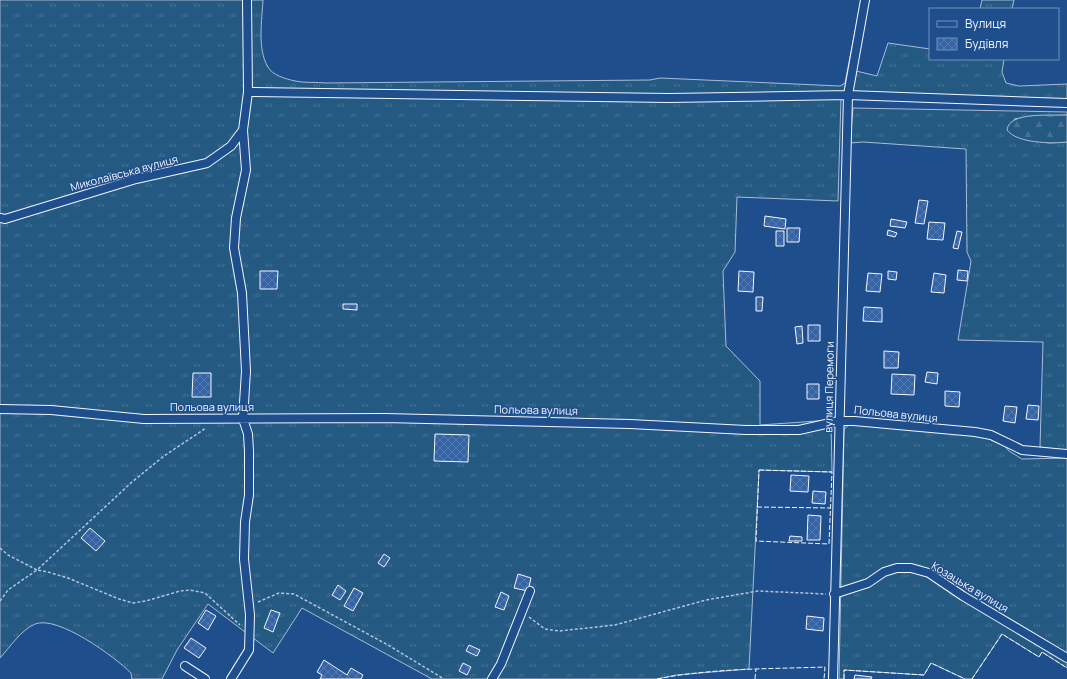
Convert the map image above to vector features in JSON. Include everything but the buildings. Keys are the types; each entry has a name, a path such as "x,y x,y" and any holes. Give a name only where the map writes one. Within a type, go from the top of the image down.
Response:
{"street":[{"path":"231,679 249,650 250,615 244,558 249,495 248,434 243,419 246,371 242,293 234,248 236,218 246,170 243,130 248,92 247,0"},
{"name":"вулиця Перемоги","path":"833,679 848,95 865,0"},
{"path":"248,92 669,98 848,95 1067,103"},
{"name":"Миколаївська вулиця","path":"0,218 5,219 136,179 207,163 230,146 243,130"},
{"name":"Польова вулиця","path":"0,409 51,410 144,419 220,417 243,419 385,418 630,424 746,430 799,430 840,421 854,421 975,432 990,435 1022,450 1067,454"},
{"name":"Козацька вулиця","path":"834,594 868,583 884,572 897,568 911,568 929,573 963,596 1067,658"},
{"path":"492,679 501,664 523,613 530,592"},
{"path":"185,666 205,679"}],"path":[{"path":"0,601 8,590 37,570 132,482 170,452 220,417"},
{"path":"0,548 8,555 37,570 68,578 113,597 132,603 146,601 180,591 190,590 205,593 249,632"},
{"path":"523,613 546,629 559,632 615,625 706,600 758,591 834,594"},
{"path":"250,615 254,606 271,596 279,593 294,594 388,645 444,679"}],"green space":[{"path":"0,0 263,0 261,43 262,52 268,67 280,76 302,82 650,80 660,78 840,86 845,83 861,0 856,71 877,76 888,43 929,49 929,60 1004,60 1002,72 1006,83 1019,86 1067,84 1067,101 841,98 838,201 737,197 735,252 723,271 726,346 760,381 760,425 831,420 832,472 759,470 749,669 676,675 657,679 432,679 302,608 273,653 208,604 177,650 162,679 132,679 131,673 100,648 71,631 45,623 35,624 25,630 0,658"},
{"path":"982,0 1014,0 1012,8 980,8"},
{"path":"853,108 1067,112 1067,115 1033,116 1014,119 1030,140 1049,143 1067,142 1067,451 1040,447 1043,342 958,340 971,261 967,252 966,149 863,142 850,143"},
{"path":"1067,115 1067,142 1035,142 1018,138 1007,130 1010,124 1023,117"},
{"path":"850,424 989,436 1003,444 1009,451 1022,459 1067,458 1067,668 1042,652 1039,657 1002,634 972,679 965,679 931,663 924,675 844,670 844,679 839,679 844,429"}],"fence":[{"path":"759,470 832,472 829,544 756,541 759,470"},
{"path":"757,507 830,508"},
{"path":"972,679 1002,634 1039,657 1042,652 1067,668"},
{"path":"844,679 844,670 924,675 931,663 965,679"},
{"path":"657,679 678,675 720,671 825,667 824,679"},
{"path":"755,679 756,669"}]}
